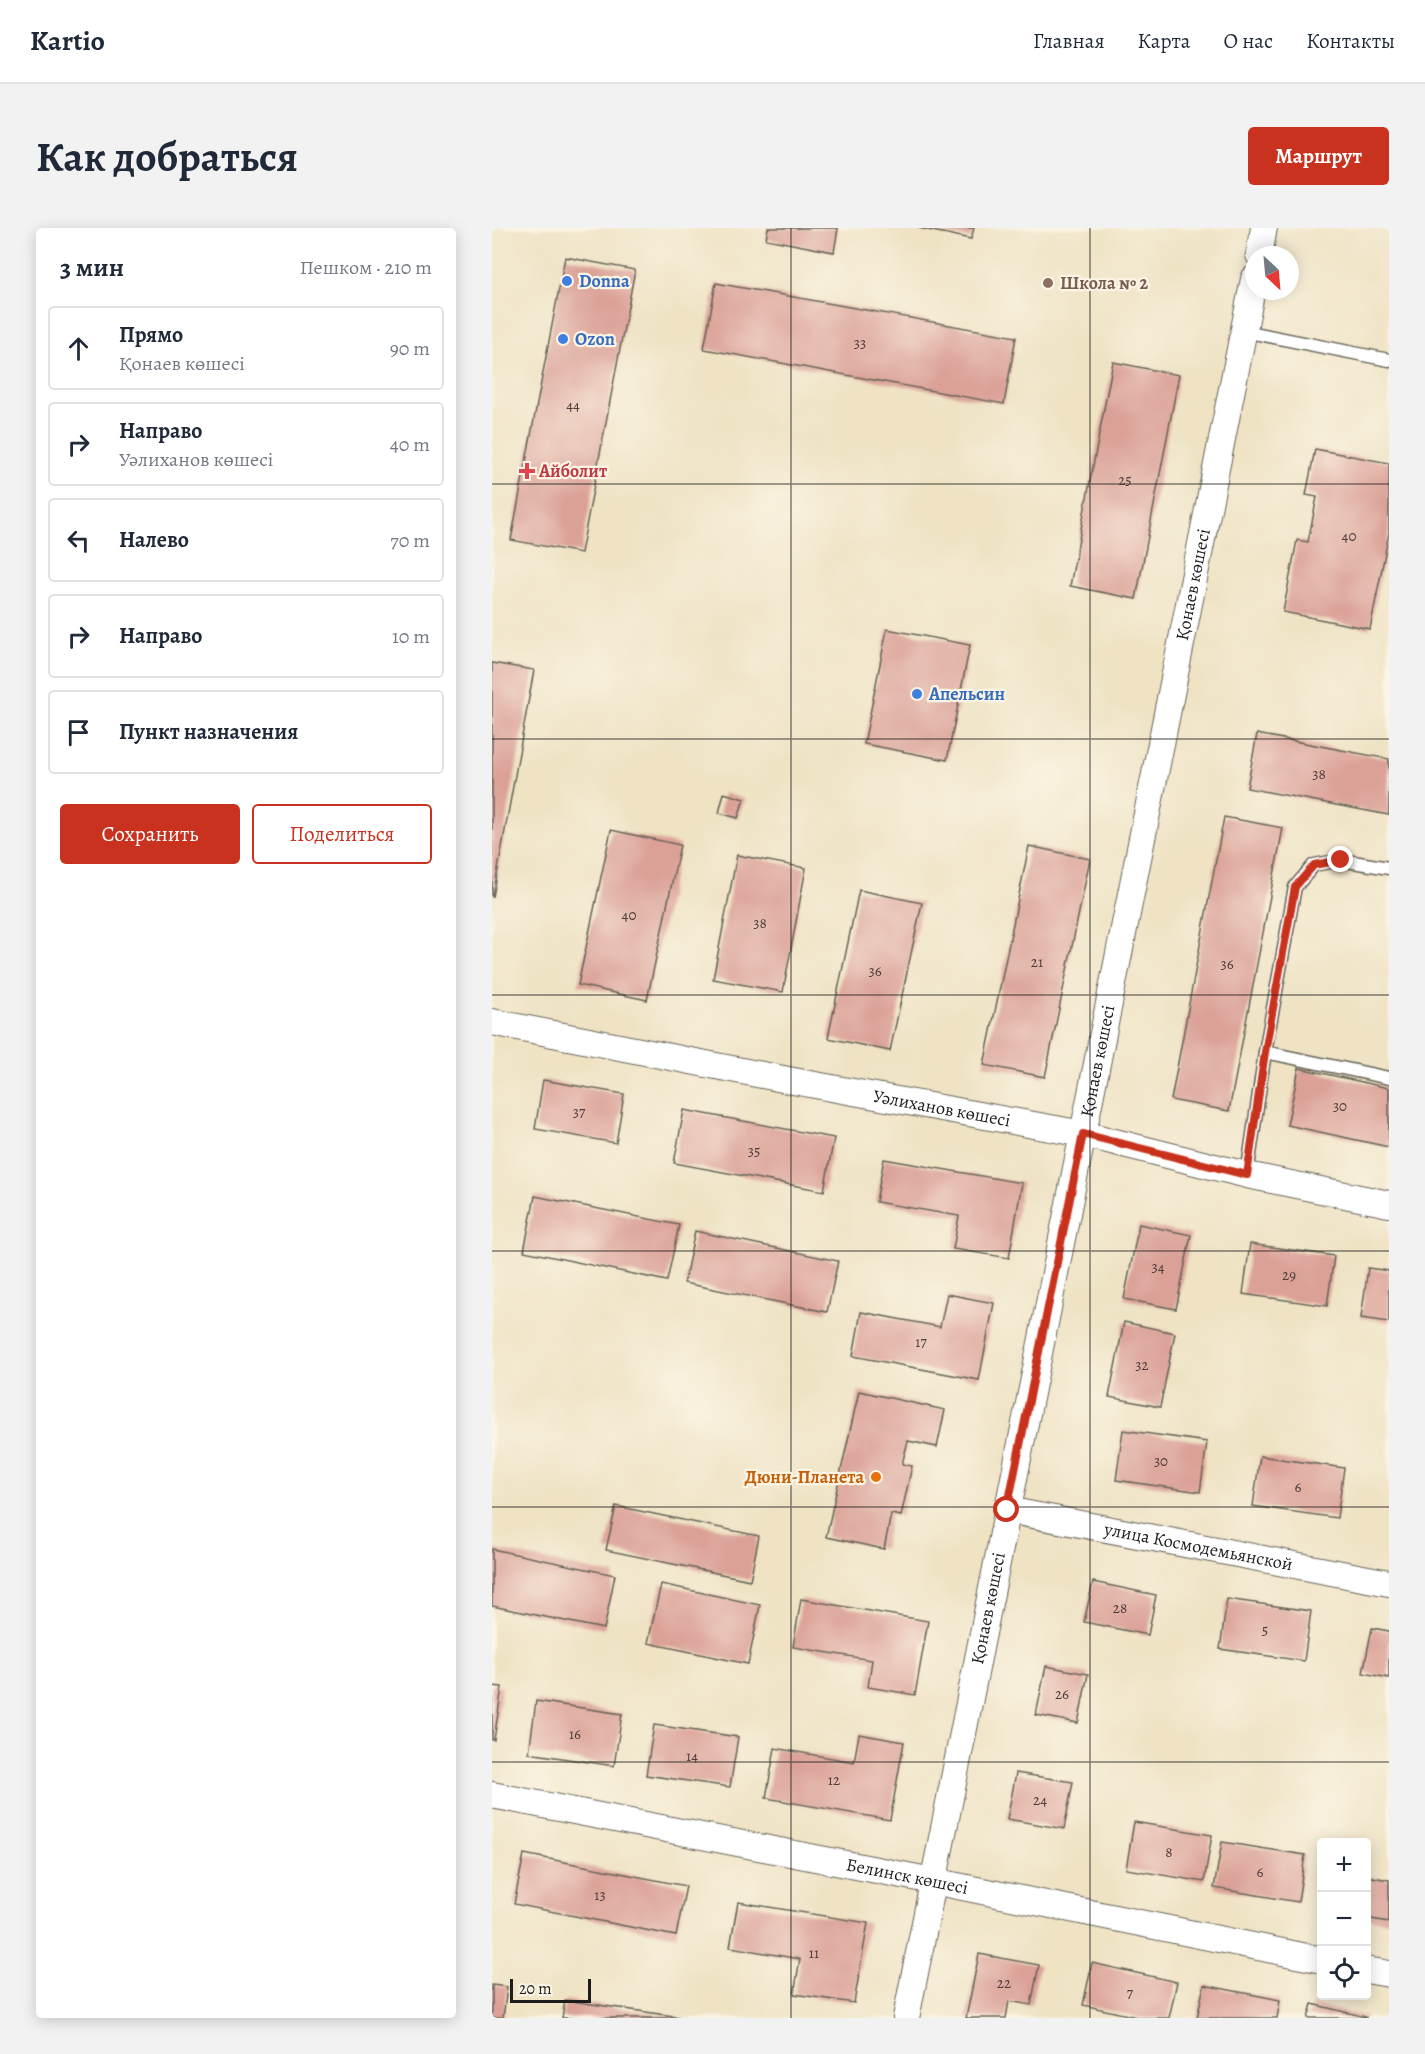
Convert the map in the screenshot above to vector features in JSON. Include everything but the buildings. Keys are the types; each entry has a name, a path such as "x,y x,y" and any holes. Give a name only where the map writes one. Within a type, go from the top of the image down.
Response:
{"street":[{"path":"1261,246 1264,228"},
{"name":"Қонаев көшесі","path":"906,2018 1250,300"},
{"name":"Уәлиханов көшесі","path":"492,1022 788,1080 1083,1134 1247,1175 1389,1204"},
{"name":"улица Космодемьянской","path":"1007,1510 1389,1583"},
{"name":"Белинск көшесі","path":"492,1795 1317,1959"},
{"path":"1371,1971 1389,1974"}],"lane":[{"path":"1244,331 1389,360"},
{"path":"1247,1175 1265,1052 1295,887 1314,865 1341,860 1389,868"},
{"path":"1265,1052 1389,1078"}],"place":[{"name":"Donna","path":"567,281"},
{"name":"Школа № 2","path":"1048,283"},
{"name":"Ozon","path":"563,339"},
{"name":"Айболит","path":"527,471"},
{"name":"Апельсин","path":"917,694"},
{"name":"Дюни-Планета","path":"876,1477"}],"route":[{"path":"1007,1510 1083,1134 1247,1175 1265,1052 1295,887 1314,865 1341,860"}]}
